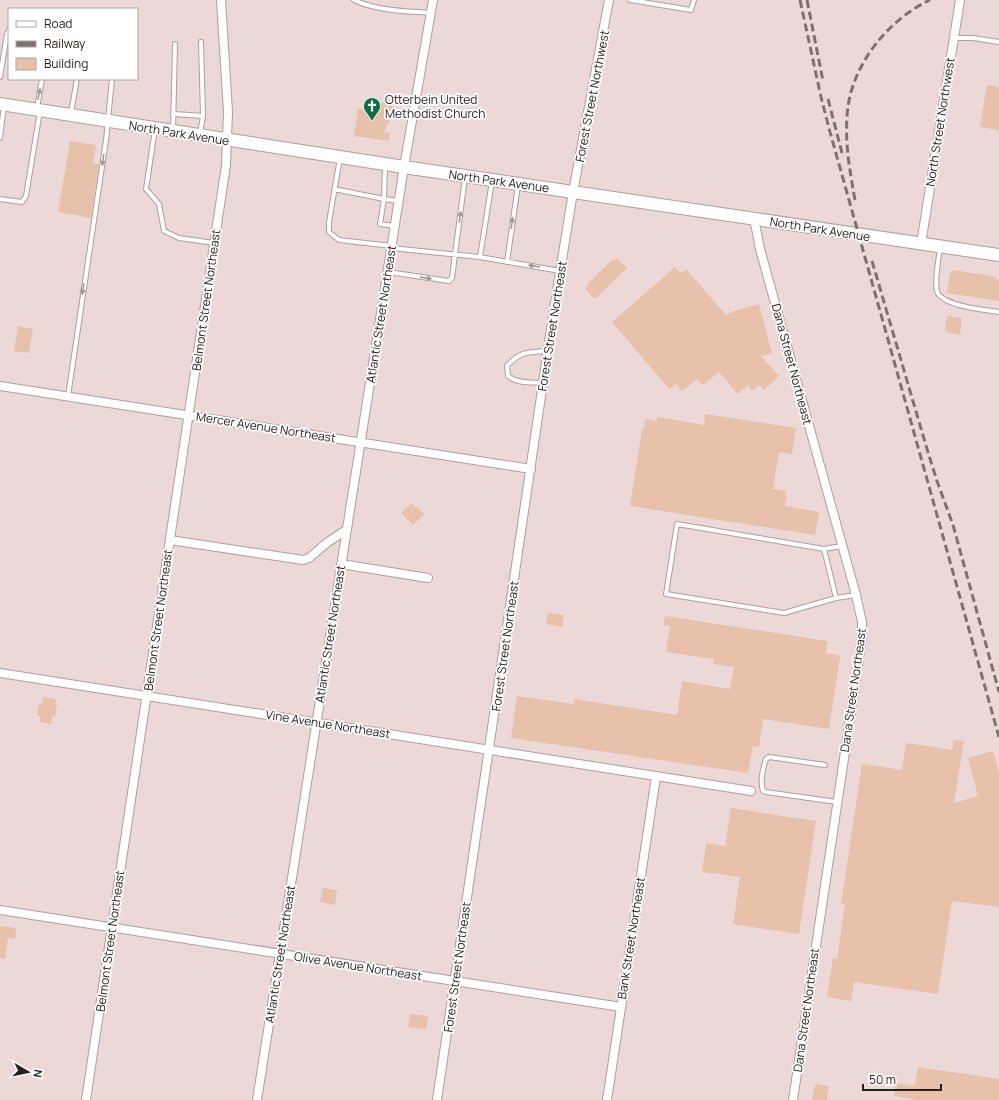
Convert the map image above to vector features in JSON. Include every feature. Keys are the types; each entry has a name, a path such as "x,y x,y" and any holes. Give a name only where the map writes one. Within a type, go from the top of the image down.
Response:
{"street":[{"name":"Belmont Street Northeast","path":"86,1100 226,164 228,112 221,0"},
{"name":"Atlantic Street Northeast","path":"257,1100 391,247 433,0"},
{"name":"Forest Street Northwest","path":"573,192 610,0"},
{"name":"North Street Northwest","path":"921,244 960,0"},
{"name":"North Park Avenue","path":"2,104 404,167 999,255"},
{"name":"Forest Street Northeast","path":"437,1100 490,750 543,383 573,192"},
{"name":"Dana Street Northeast","path":"754,218 760,249 856,595 862,622 862,638 793,1100"},
{"name":"Mercer Avenue Northeast","path":"0,386 531,469"},
{"path":"170,540 303,560 309,558 328,542 346,530"},
{"path":"341,564 428,578"},
{"name":"Vine Avenue Northeast","path":"0,673 751,791"},
{"name":"Bank Street Northeast","path":"607,1100 656,777"},
{"name":"Olive Avenue Northeast","path":"0,910 621,1007"}],"lane":[{"path":"354,0 396,10 431,13"},
{"path":"630,0 691,10 694,0"},
{"path":"0,77 8,32"},
{"path":"954,38 973,38 999,42"},
{"path":"200,136 203,116 201,42"},
{"path":"173,132 175,44"},
{"path":"0,199 22,202 26,196 42,80"},
{"path":"71,116 77,80"},
{"path":"68,396 101,170 112,80"},
{"path":"0,138 2,104"},
{"path":"174,114 203,116"},
{"path":"155,129 146,189 159,204 164,231 179,238 214,243"},
{"path":"340,157 329,222 329,232 339,240 454,256 480,258 560,271"},
{"path":"385,164 384,199 380,224 395,226"},
{"path":"388,272 449,281 452,278 465,176"},
{"path":"480,258 492,180"},
{"path":"507,262 518,184"},
{"path":"334,189 399,201"},
{"path":"940,247 936,284 940,297 959,306 999,312"},
{"path":"543,383 520,382 513,380 508,376 508,366 514,358 525,352 548,351"},
{"path":"842,546 824,549 677,524 666,594 784,613 836,598 856,595"},
{"path":"824,549 836,598"},
{"path":"825,765 770,757 766,759 764,763 761,787 763,791 766,792 837,802"}],"building":[{"path":"987,85 999,87 999,130 980,127"},
{"name":"Otterbein United Methodist Church","path":"369,101 392,104 394,111 384,132 390,133 389,141 354,136 358,109 367,110"},
{"path":"70,141 96,145 93,163 99,164 91,218 58,212"},
{"path":"617,258 627,268 595,299 585,289 588,286 587,284 612,260 614,261"},
{"path":"675,267 681,273 686,269 726,315 734,311 759,304 772,353 761,356 779,376 764,390 759,385 752,391 748,385 738,394 719,372 703,385 697,379 682,391 676,384 669,389 612,322"},
{"path":"954,270 997,277 996,279 999,280 999,301 947,293 950,273"},
{"path":"947,316 962,318 960,335 945,332"},
{"path":"18,326 33,329 29,353 14,351"},
{"path":"705,414 796,428 792,454 779,452 773,489 786,491 785,495 787,496 785,506 819,512 815,535 630,506 642,429 644,429 645,419 657,421 657,417 704,425"},
{"path":"411,503 424,514 413,525 401,513"},
{"path":"548,613 564,615 562,627 546,624"},
{"path":"665,616 828,641 826,653 840,656 829,729 763,719 759,747 753,746 748,773 511,738 517,696 574,704 575,699 677,715 682,681 730,689 734,667 713,664 714,659 666,652 670,626 663,625"},
{"path":"43,697 56,699 55,704 57,704 55,716 52,716 51,724 39,722 40,716 37,715 39,703 42,704"},
{"path":"954,740 964,741 954,803 978,796 968,758 993,751 999,773 999,907 952,901 938,994 854,982 851,1001 827,997 833,958 837,959 845,904 841,904 862,764 902,770 906,743 952,750"},
{"path":"731,808 816,821 799,934 733,924 740,877 702,872 706,843 725,846"},
{"path":"323,888 337,890 335,905 320,902"},
{"path":"0,926 16,928 15,939 8,938 5,959 0,958"},
{"path":"410,1014 428,1016 426,1029 408,1027"},
{"path":"918,1067 999,1079 999,1100 913,1100 894,1096 896,1083 915,1086"},
{"path":"815,1084 829,1086 827,1100 812,1100"}],"railway":[{"path":"800,0 830,132 999,737"},
{"path":"807,0 823,81"},
{"path":"855,200 848,158 847,138 849,99 855,81 863,64 885,33 899,20 930,0"},
{"path":"828,99 842,153"},
{"path":"872,261 927,449 953,525 999,692"}],"place":[{"name":"Otterbein United Methodist Church","path":"372,121"}]}
